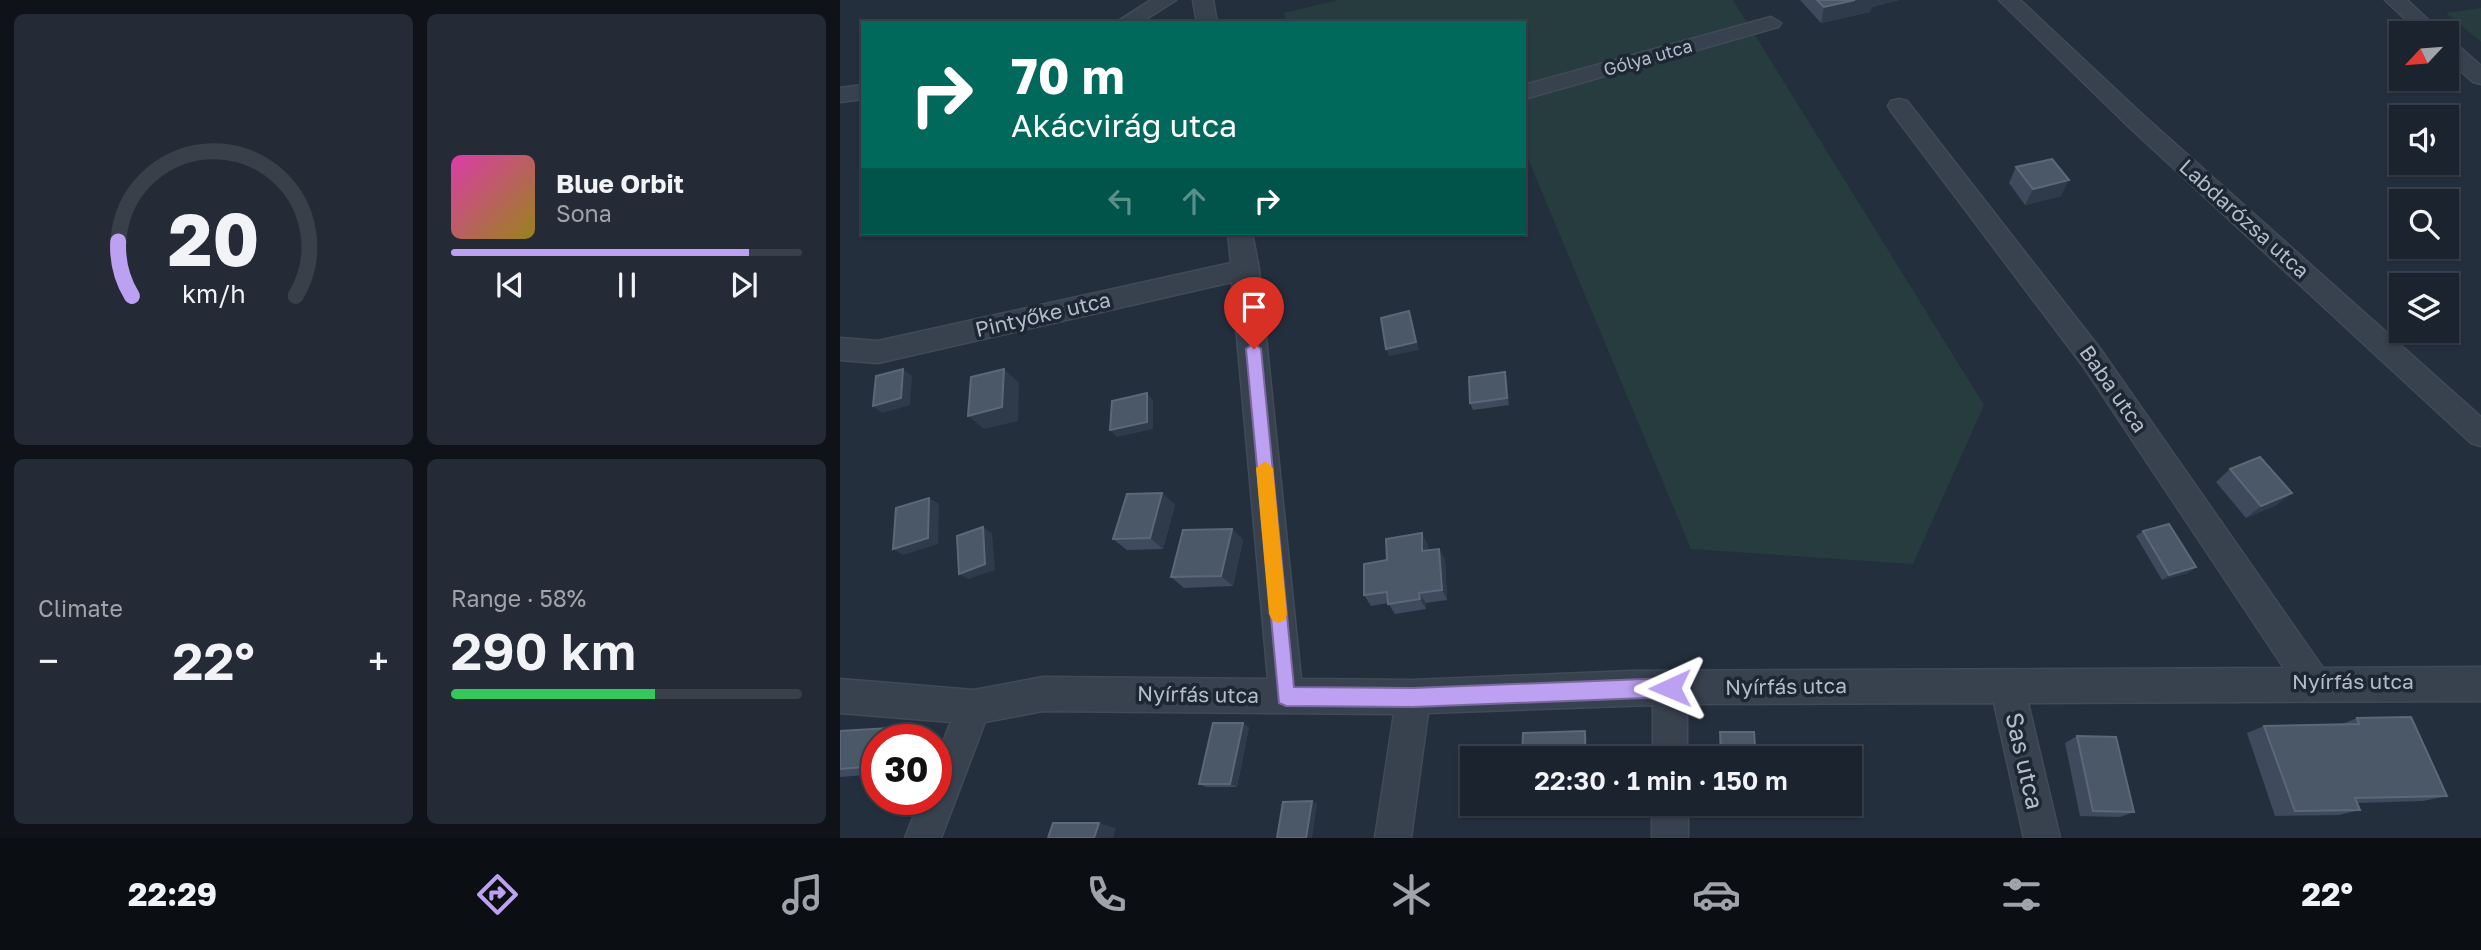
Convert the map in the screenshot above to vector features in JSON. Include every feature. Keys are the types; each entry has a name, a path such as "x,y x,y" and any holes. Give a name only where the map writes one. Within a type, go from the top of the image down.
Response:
{"street":[{"path":"1129,21 1167,0"},
{"path":"1203,0 1207,21"},
{"name":"Labdarózsa utca","path":"2009,0 2136,121 2481,434"},
{"path":"2395,0 2419,21"},
{"name":"Gólya utca","path":"1526,91 1770,23"},
{"path":"2459,58 2481,77"},
{"path":"840,94 861,92"},
{"name":"Baba utca","path":"1899,106 2092,358 2314,682"},
{"path":"1240,235 1246,269 1286,696"},
{"name":"Pintyőke utca","path":"840,349 878,352 1246,269"},
{"name":"Nyírfás utca","path":"840,696 974,707 1043,694 1413,697 1670,688 2314,682 2481,684"},
{"name":"Sas utca","path":"2007,685 2042,838"},
{"path":"1670,688 1670,746"},
{"path":"1394,838 1413,697"},
{"path":"923,838 974,707"},
{"path":"1670,816 1670,838"}],"green space":[{"path":"1338,0 1733,0 1984,405 1913,564 1691,549 1526,154 1526,21 1286,21 1284,13"},
{"path":"2481,8 2481,42 2459,21 2446,13"}],"building":[{"path":"1817,0 1855,0 1824,7"},
{"path":"2052,159 2069,180 2033,189 2016,167"},
{"path":"1409,311 1416,342 1386,349 1381,318"},
{"path":"903,369 901,398 873,406 876,376"},
{"path":"1004,369 1002,407 968,416 971,377"},
{"path":"1505,372 1507,398 1470,403 1469,377"},
{"path":"1147,393 1147,422 1110,430 1112,401"},
{"path":"2260,457 2292,493 2261,506 2230,469"},
{"path":"1162,493 1150,538 1113,539 1127,494"},
{"path":"929,498 928,538 893,549 896,508"},
{"path":"2169,524 2196,567 2169,575 2143,531"},
{"path":"983,527 985,564 959,574 957,536"},
{"path":"1232,529 1221,576 1171,577 1183,530"},
{"path":"1422,533 1422,551 1439,549 1442,590 1419,593 1420,599 1388,604 1387,592 1364,595 1364,564 1387,560 1386,539"},
{"path":"2411,717 2447,796 2355,798 2360,810 2295,811 2264,726 2359,724 2357,718"},
{"path":"1213,723 1243,723 1230,784 1199,784"},
{"path":"861,730 861,767 840,769 840,731"},
{"path":"1585,731 1585,746 1522,746 1523,733"},
{"path":"1720,732 1754,732 1755,746 1721,746"},
{"path":"2077,736 2116,737 2134,812 2093,811"},
{"path":"1312,801 1306,838 1277,838 1283,802"},
{"path":"1053,823 1099,823 1094,838 1048,838"}],"slow traffic":[{"path":"1265,468 1278,614"}],"route":[{"path":"1254,349 1286,696 1413,697 1670,688"}]}
